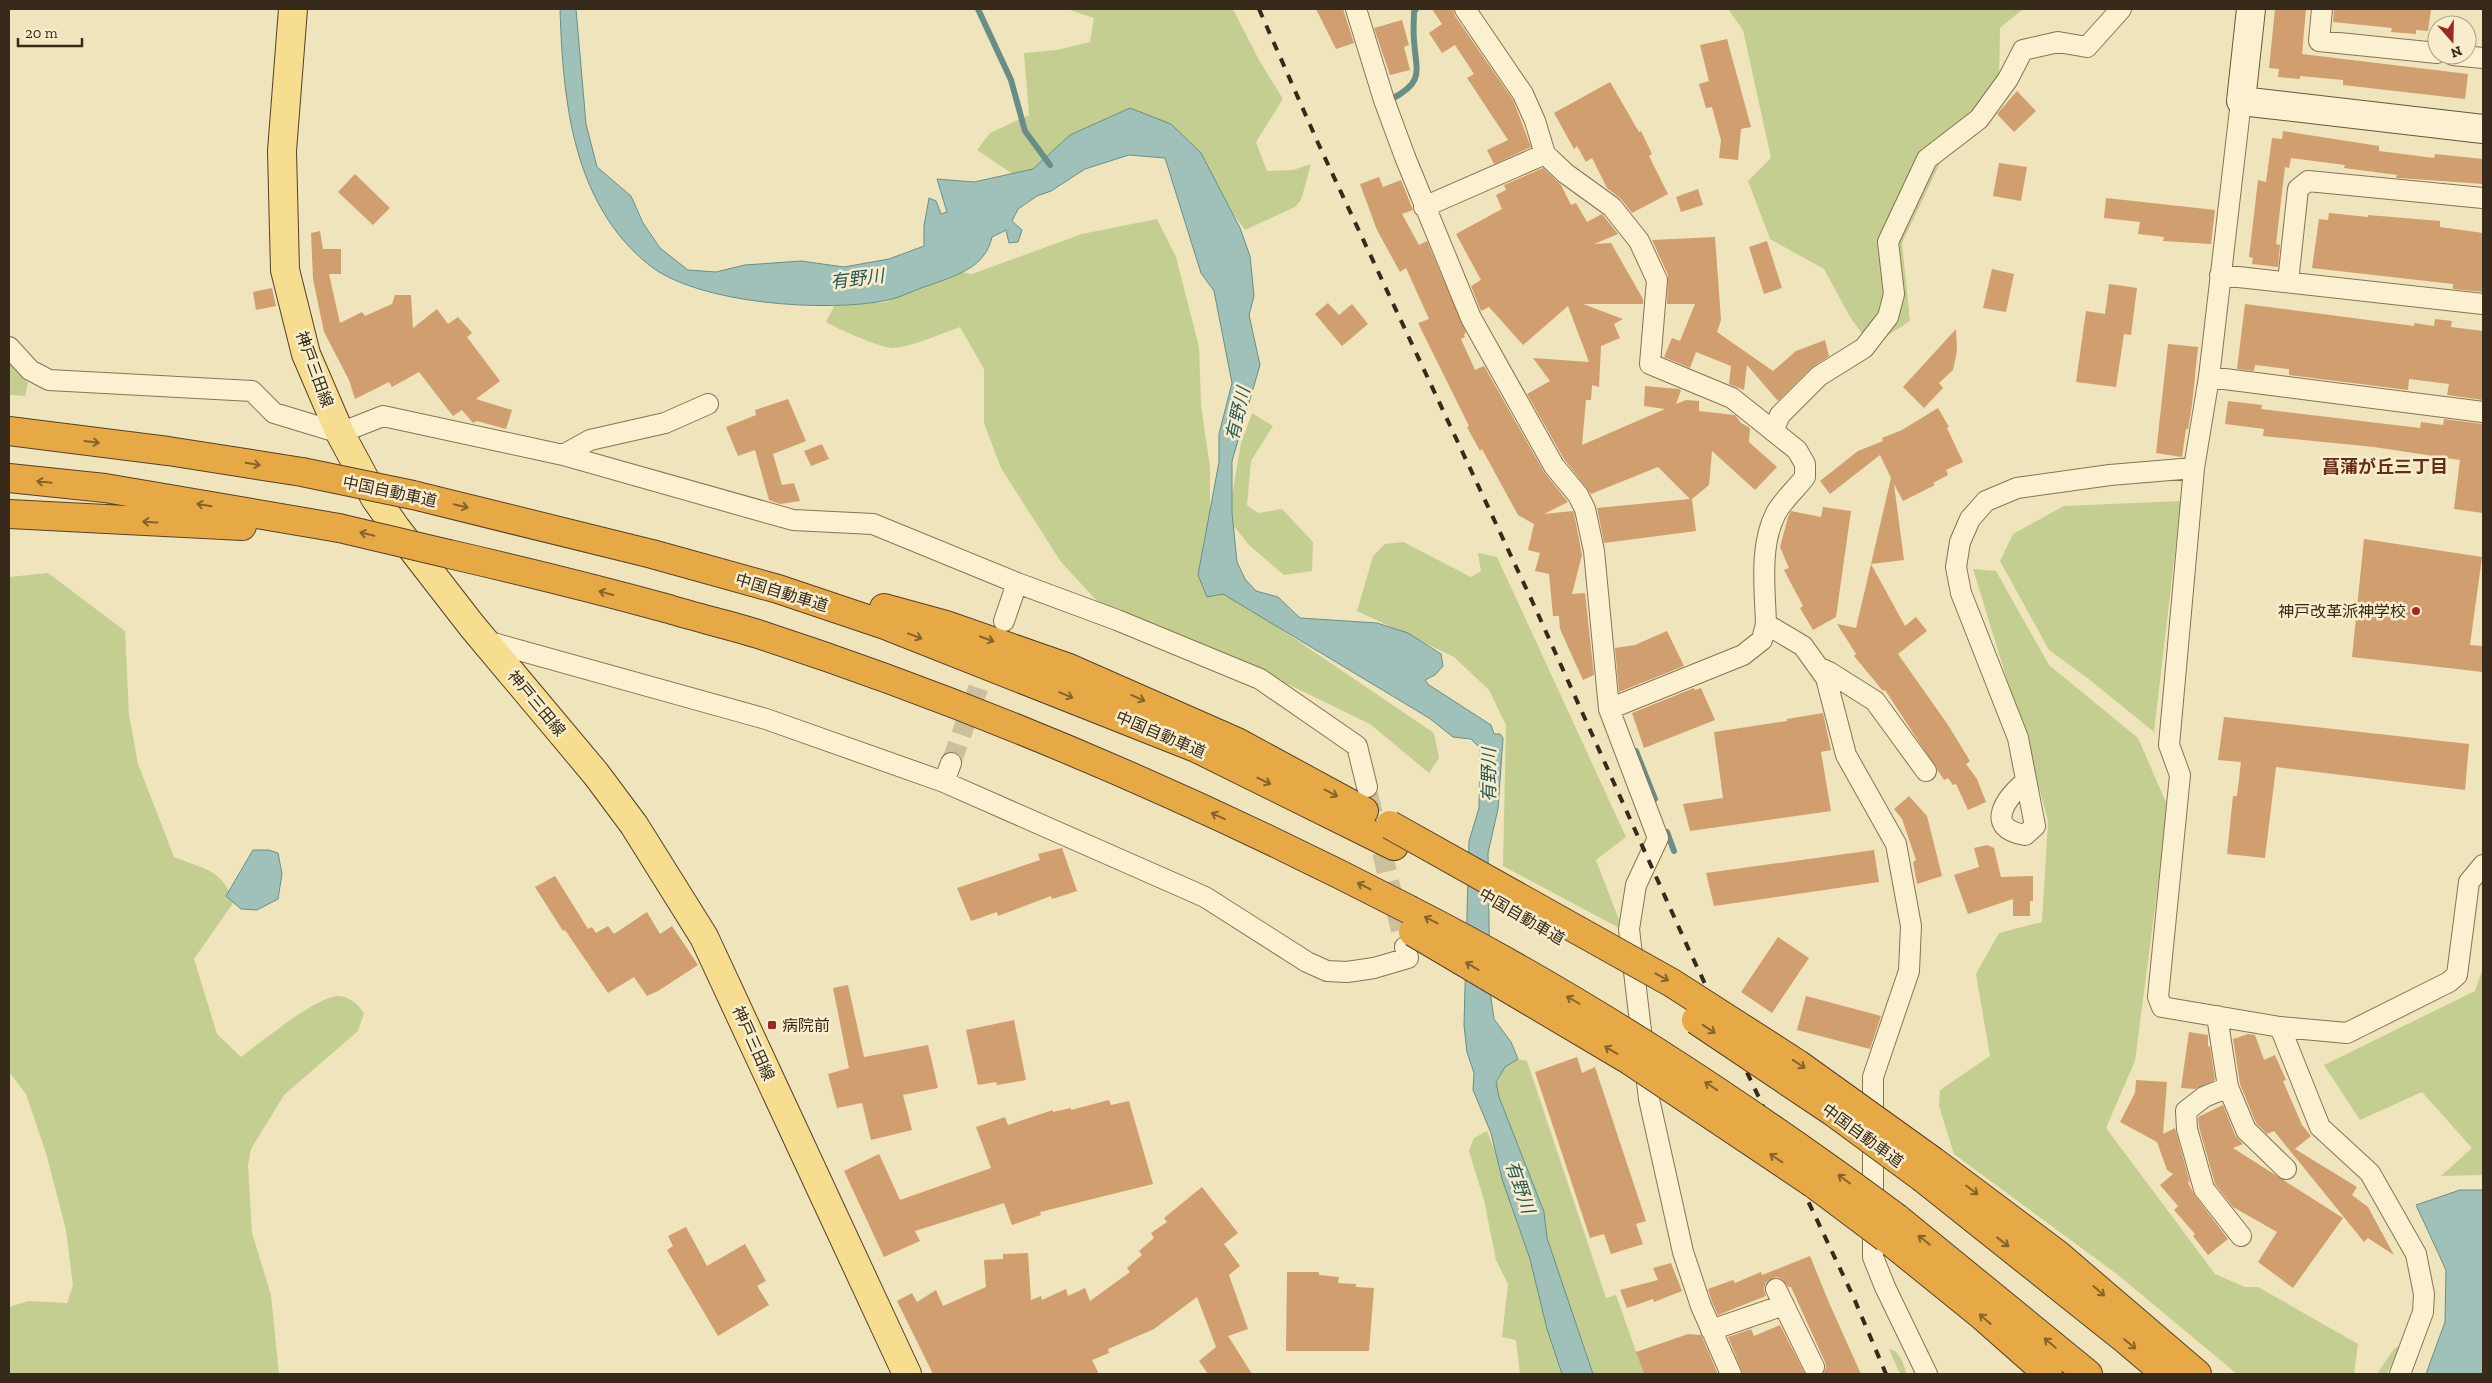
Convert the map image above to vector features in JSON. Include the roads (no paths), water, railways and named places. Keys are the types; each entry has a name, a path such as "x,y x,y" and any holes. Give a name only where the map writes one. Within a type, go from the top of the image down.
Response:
{"highway":[{"name":"中国自動車道","path":"9,431 168,451 302,472 413,495 652,554 778,589 885,625 1196,748 1392,836 1685,1013 1833,1112 1928,1170 2166,1374"},
{"path":"9,478 105,488 339,528 636,601 756,633 863,670 1126,772 1318,862 1409,929 1491,952 1696,1075 1810,1154 1892,1228 1980,1314 2048,1374"},
{"path":"9,514 212,525 339,528"},
{"path":"1928,1170 2057,1254 2197,1374"},
{"path":"1892,1228 2088,1374"}],"main road":[{"name":"神戸三田線","path":"293,9 282,150 285,270 306,354 340,433 375,498 396,528 441,588 596,774 628,818 704,937 907,1374"}],"street":[{"path":"1356,9 1384,100 1424,207 1458,290 1484,342 1554,466 1578,495 1585,508 1594,551 1609,709 1658,838 1636,886 1629,929 1649,1099 1683,1252 1711,1330 1731,1374"},
{"path":"1465,9 1523,94 1536,122 1545,154 1565,173 1612,207 1639,241 1657,280 1650,364 1732,398 1797,450 1805,464 1805,477 1776,512 1768,536 1765,560 1766,624 1762,640 1744,655 1609,709"},
{"path":"1773,430 1780,415 1819,376 1864,348 1888,317 1894,294 1888,242 1927,158 1979,120 2008,79 2023,50 2058,42 2087,47 2109,25 2121,9"},
{"path":"2251,9 2209,377 2194,468 2168,745 2180,776 2158,997 2162,1007 2280,1027 2347,1032 2449,982 2457,975 2469,882 2483,865"},
{"path":"2322,9 2319,41 2427,52"},
{"path":"2241,101 2483,129"},
{"path":"1424,207 1545,154"},
{"path":"2288,282 2298,189 2308,181 2483,198"},
{"path":"2220,275 2483,304"},
{"path":"9,347 30,370 49,380 252,391 274,413 340,433 383,416 563,455 793,520 873,524 1018,583 1117,620 1260,679 1357,746 1367,786"},
{"path":"2209,377 2483,412"},
{"path":"563,455 590,440 665,424 708,404"},
{"path":"2025,782 2018,738 1961,593 1956,567 1960,542 1970,519 1986,501 2017,488 2110,475 2194,468"},
{"path":"1004,621 1018,583"},
{"path":"1766,624 1803,646 1826,678 1846,755 1896,844 1910,926 1909,972 1873,1077 1873,1257 1885,1287 1927,1374"},
{"path":"486,641 766,719 944,782 1205,897 1307,962 1327,971 1347,972 1365,970 1408,958 1409,929"},
{"path":"1818,667 1830,672 1875,700 1926,771"},
{"path":"944,782 950,763"},
{"path":"2217,1016 2228,1087 2246,1130 2286,1169"},
{"path":"2280,1027 2320,1127 2370,1172 2416,1254 2424,1294 2423,1312 2400,1374"},
{"path":"2228,1087 2204,1097 2186,1111 2187,1129 2204,1189 2241,1236"},
{"path":"1711,1330 1780,1297 1814,1367"}],"water":[{"name":"有野川","path":"560,9 576,9 586,124 597,167 631,196 643,223 660,248 688,270 716,272 745,265 801,261 844,267 889,259 924,246 924,226 929,198 936,201 941,214 947,212 937,179 974,182 1033,169 1070,135 1130,108 1171,124 1201,153 1240,228 1250,256 1254,296 1249,315 1260,365 1232,461 1232,513 1237,562 1245,579 1256,591 1278,597 1300,618 1377,623 1408,633 1441,654 1443,666 1435,675 1425,680 1429,685 1491,725 1494,734 1500,734 1503,738 1498,809 1488,853 1490,991 1494,1019 1511,1042 1518,1059 1505,1067 1496,1082 1499,1097 1544,1212 1547,1238 1593,1374 1562,1374 1547,1329 1530,1259 1502,1179 1491,1133 1473,1090 1474,1073 1467,1052 1464,1025 1469,841 1479,808 1480,748 1471,739 1453,737 1429,718 1223,594 1207,597 1198,575 1219,462 1219,434 1232,383 1214,291 1201,273 1165,158 1129,155 1085,169 1018,209 1012,221 1022,230 1018,242 1009,243 1006,230 992,237 983,256 960,274 893,299 832,306 764,302 730,297 698,289 671,278 649,265 623,240 603,212 588,181 577,148 569,114 564,79"},
{"path":"253,850 269,850 278,853 282,874 278,899 257,910 241,909 226,896"},
{"path":"2460,1190 2483,1190 2483,1374 2426,1374 2445,1322 2446,1270 2416,1205"}],"waterway":[{"path":"978,9 1011,80 1025,131 1050,165"},
{"path":"1392,99 1410,87 1416,75 1414,37 1414,12 1416,9"},
{"path":"1636,751 1655,799"},
{"path":"1667,832 1674,851"}],"tunnel":[{"path":"951,763 991,653"},
{"path":"1368,794 1405,947"}],"railway":[{"path":"1259,9 1318,143 1533,603 1689,950 1853,1296 1886,1374"}],"place":[{"name":"神戸改革派神学校","path":"2416,611"},
{"name":"病院前","path":"772,1025"}],"district":[{"name":"菖蒲が丘三丁目","path":"2385,467"}]}
